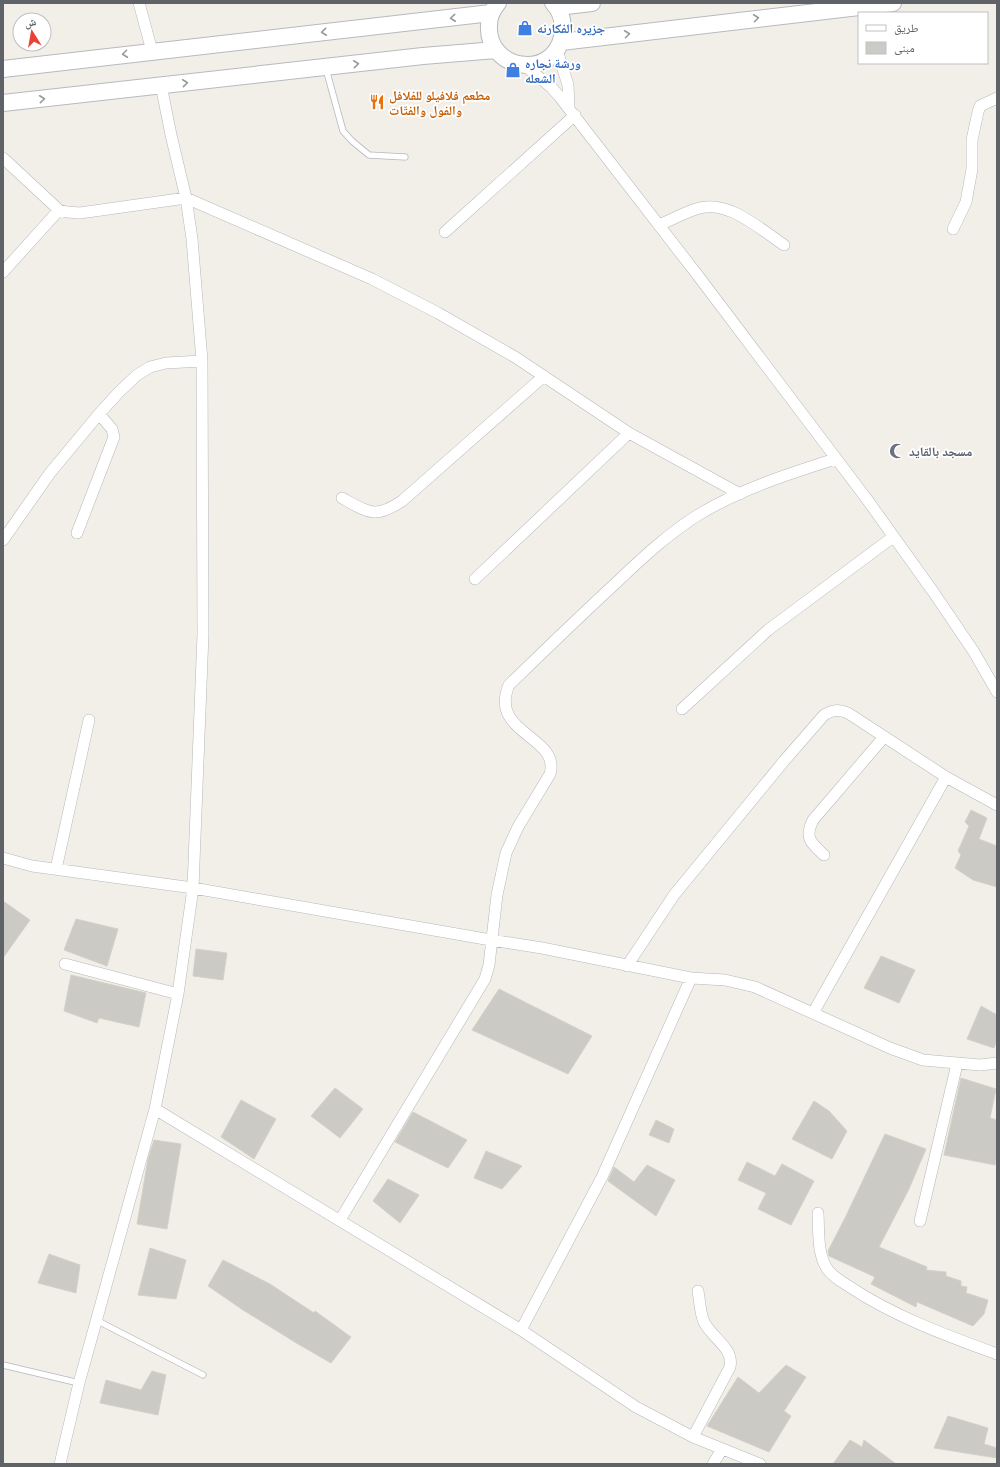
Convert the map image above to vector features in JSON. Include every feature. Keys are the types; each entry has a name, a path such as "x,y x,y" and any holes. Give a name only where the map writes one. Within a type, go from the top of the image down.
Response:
{"main road":[{"path":"3,69 495,8 489,23 488,32 491,42 496,50 504,58 514,64 525,66 534,65 543,62 559,46 563,24 562,18 555,5 592,3"},
{"path":"559,46 893,3"},
{"path":"3,103 326,67 496,50"}],"street":[{"path":"139,3 152,51"},
{"path":"559,46 572,111"},
{"path":"525,66 551,87 572,111 835,459 893,537 970,646 997,692"},
{"path":"60,1464 79,1383 155,1109 178,994 193,888 203,634 202,361 192,239 186,198 171,136 161,85"},
{"path":"953,229 966,202 972,169 972,140 980,106 997,98"},
{"path":"445,232 572,111"},
{"path":"3,158 59,210 80,213 186,198 372,279 438,313 515,357 629,433 740,494"},
{"path":"659,226 697,208 710,206 734,211 784,246"},
{"path":"3,272 59,210"},
{"path":"3,540 50,473 119,392 138,375 150,367 166,363 202,361"},
{"path":"342,498 364,511 380,513 392,508 402,501 544,376"},
{"path":"77,533 114,437 112,429 99,414"},
{"path":"475,579 629,433"},
{"path":"340,1220 485,979 489,964 497,895 506,853 518,827 550,774 552,767 551,758 548,752 532,740 510,718 505,707 505,694 509,684 587,609 672,533 726,500 781,476 835,459"},
{"path":"682,709 768,630 893,537"},
{"path":"627,966 674,895 784,760 824,715 833,711 840,710 848,713 946,777 997,805"},
{"path":"56,869 89,720"},
{"path":"824,855 812,844 808,836 811,824 884,737"},
{"path":"813,1012 946,777"},
{"path":"3,858 32,866 193,888 542,948 691,978 725,980 755,988 813,1012 890,1048 923,1060 980,1066 997,1063"},
{"path":"65,964 178,994"},
{"path":"521,1330 602,1177 691,978"},
{"path":"920,1221 957,1064"},
{"path":"155,1109 521,1330 636,1408 693,1437 760,1464"},
{"path":"818,1213 823,1260 827,1269 832,1275 870,1300 954,1338 997,1354"},
{"path":"693,1437 730,1367 731,1360 729,1353 710,1332 705,1324 698,1291"},
{"path":"713,1464 722,1449"}],"lane":[{"path":"326,67 342,131 368,155 405,157"},
{"path":"96,1320 203,1375"},
{"path":"3,1365 79,1383"}],"building":[{"path":"971,810 987,818 979,839 997,846 997,887 973,880 955,868 961,855 958,851 969,826 965,822"},
{"path":"3,901 30,920 3,958"},
{"path":"76,919 118,929 107,966 64,950"},
{"path":"196,949 227,953 223,980 193,976"},
{"path":"881,956 915,970 899,1003 864,988"},
{"path":"71,975 146,993 139,1027 99,1018 97,1023 64,1011"},
{"path":"499,989 592,1036 568,1074 472,1030"},
{"path":"981,1006 997,1015 997,1040 994,1048 967,1039"},
{"path":"961,1078 996,1089 990,1118 997,1120 997,1154 995,1165 944,1155"},
{"path":"335,1088 363,1109 340,1138 311,1116"},
{"path":"241,1100 276,1119 254,1159 221,1137"},
{"path":"814,1101 829,1111 847,1131 832,1159 792,1139"},
{"path":"413,1112 467,1140 448,1168 395,1142"},
{"path":"656,1120 674,1129 669,1143 649,1135"},
{"path":"885,1134 926,1149 909,1189 879,1247 927,1267 926,1270 946,1272 946,1276 961,1281 961,1286 967,1287 966,1293 988,1300 984,1314 973,1326 917,1302 916,1307 871,1284 875,1277 829,1256 828,1251"},
{"path":"154,1140 181,1144 167,1229 137,1224 148,1159"},
{"path":"486,1151 522,1166 502,1189 474,1178"},
{"path":"747,1162 775,1176 782,1164 814,1181 791,1225 758,1209 766,1193 738,1180"},
{"path":"647,1165 675,1180 656,1216 608,1181 614,1167 634,1182"},
{"path":"388,1179 419,1195 400,1223 373,1201"},
{"path":"150,1248 186,1260 176,1299 138,1295"},
{"path":"49,1254 80,1265 76,1293 38,1283"},
{"path":"223,1260 270,1284 314,1313 315,1311 351,1337 331,1363 298,1344 243,1310 208,1286"},
{"path":"786,1365 806,1377 784,1411 791,1416 769,1452 707,1426 738,1377 759,1393"},
{"path":"152,1371 166,1375 158,1415 100,1403 106,1380 141,1390"},
{"path":"948,1416 988,1428 984,1444 997,1448 997,1458 934,1448"},
{"path":"850,1440 862,1447 864,1440 896,1464 833,1464"}],"place":[{"name":"جزيره الفكارنه","path":"525,28"},
{"name":"ورشة نجاره الشعله","path":"513,70"},
{"name":"مطعم فلافيلو للفلافل والفول والفتّات","path":"377,102"},
{"name":"مسجد بالقايد","path":"897,451"}]}
